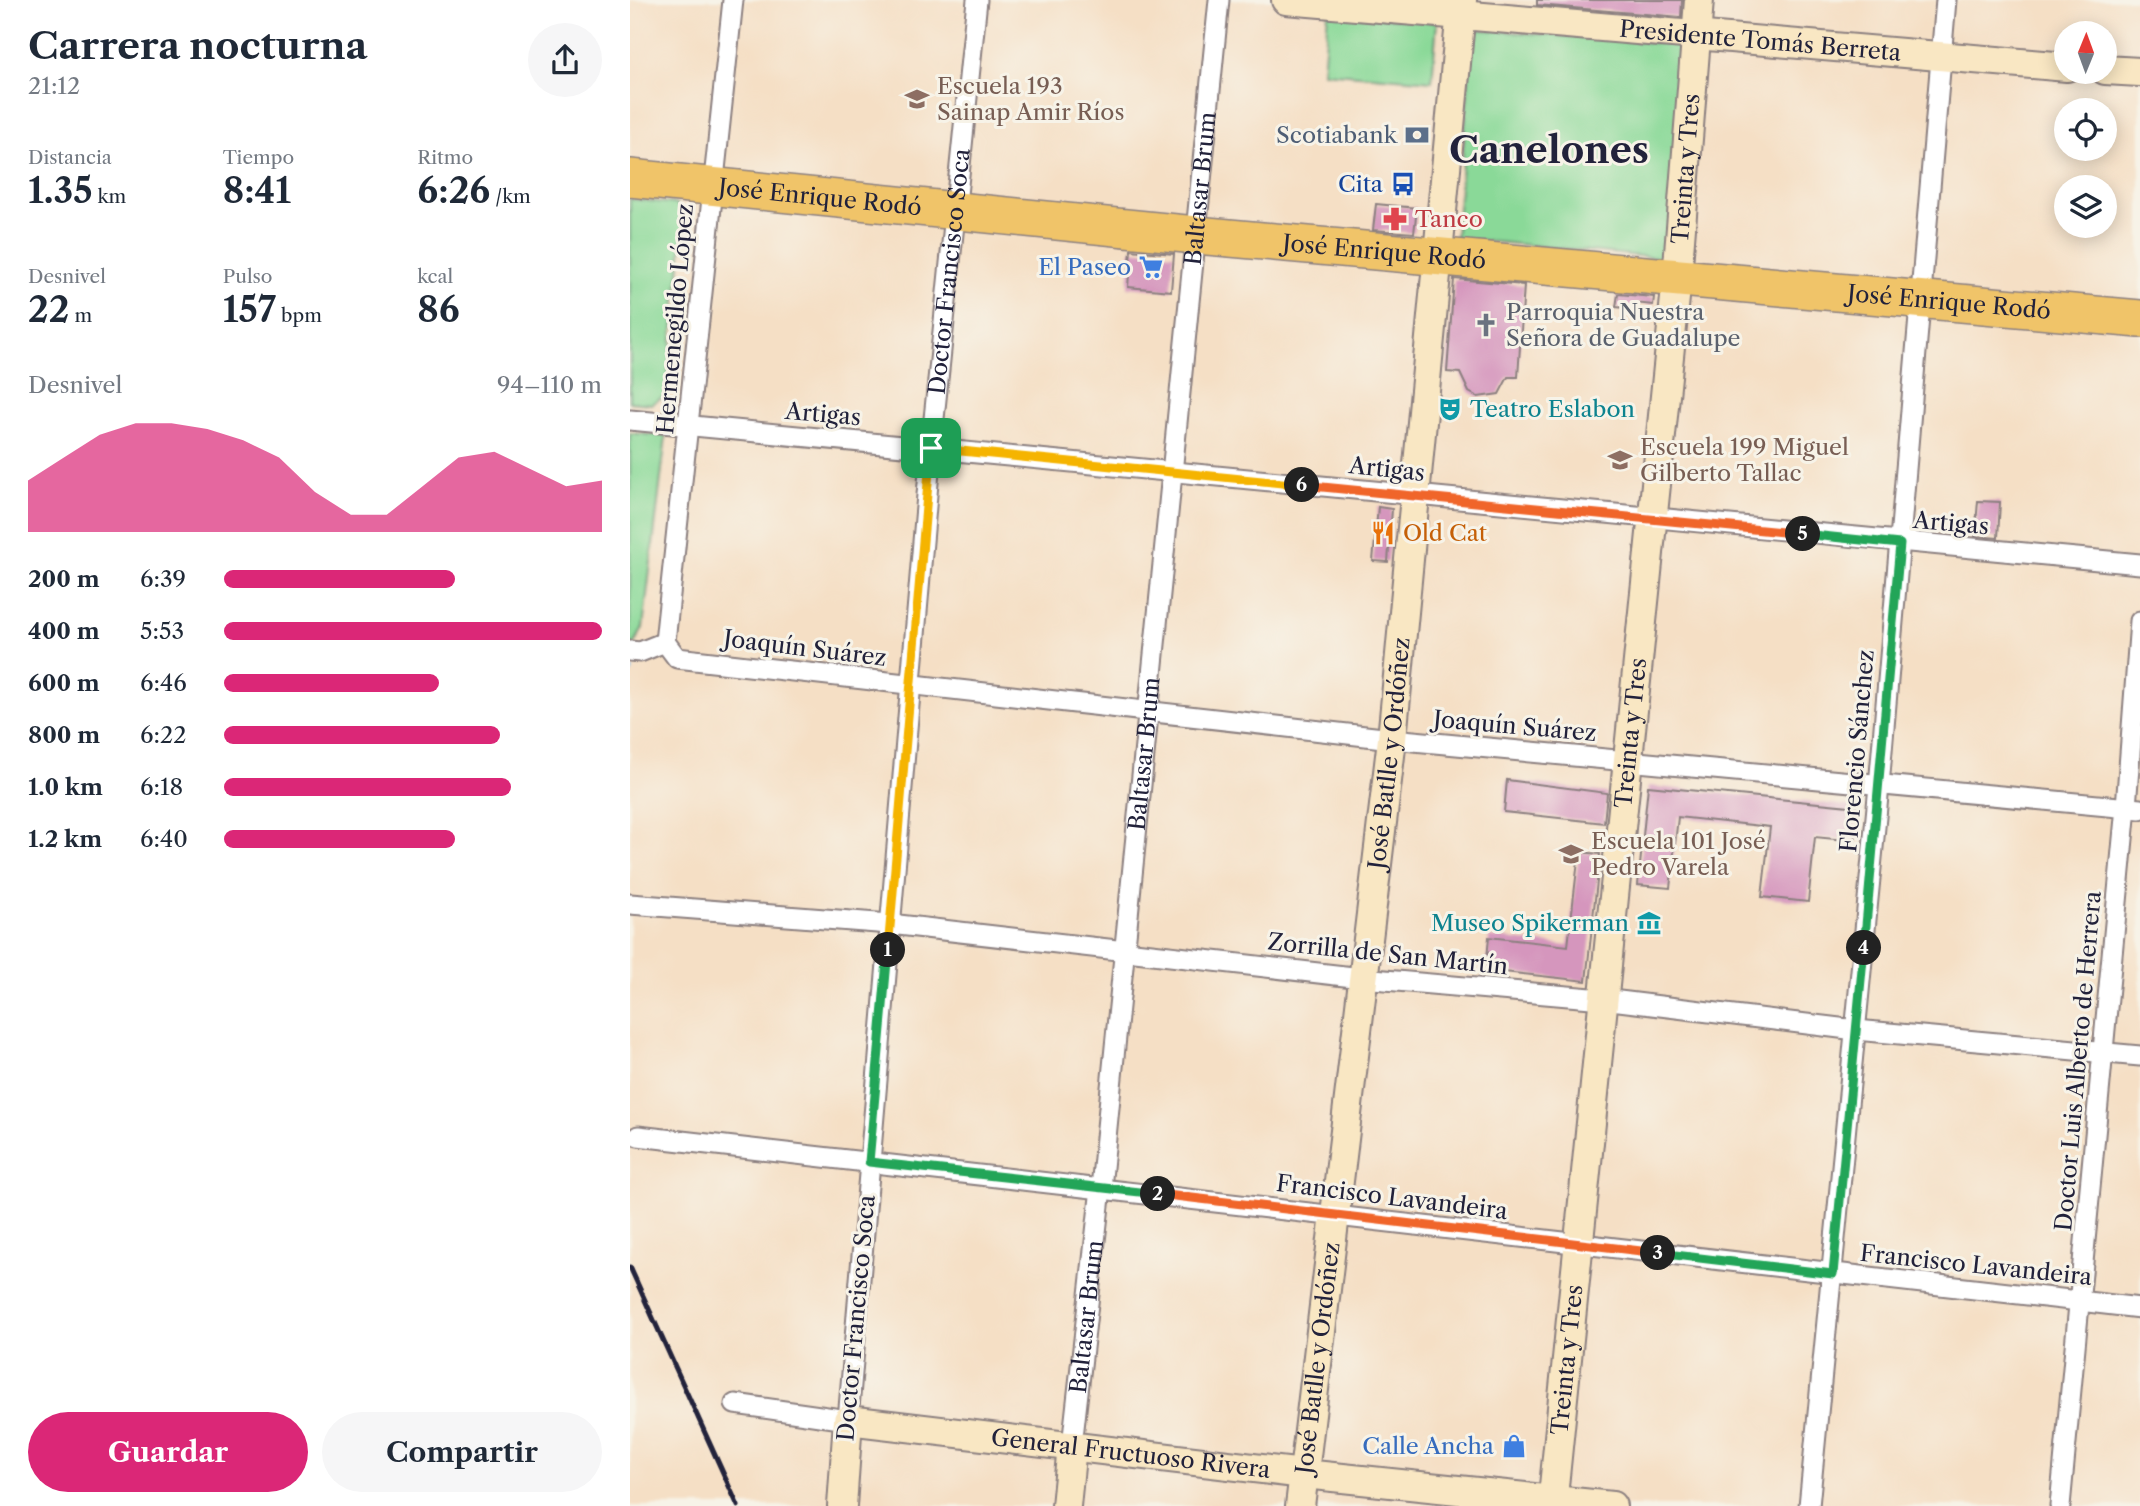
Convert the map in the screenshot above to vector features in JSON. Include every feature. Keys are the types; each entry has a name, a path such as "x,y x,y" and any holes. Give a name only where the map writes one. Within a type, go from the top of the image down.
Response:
{"highway":[{"name":"José Enrique Rodó","path":"630,178 1196,235 2140,319"}],"street":[{"name":"Hermenegildo López","path":"671,650 712,186 733,0"},
{"name":"Doctor Francisco Soca","path":"842,1506 931,448 977,0"},
{"name":"Baltasar Brum","path":"1066,1506 1101,1188 1219,0"},
{"name":"Presidente Tomás Berreta","path":"1286,0 1462,7 1695,35 2054,66"},
{"name":"Treinta y Tres","path":"1552,1503 1677,278 1699,0"},
{"name":"Florencio Sánchez","path":"1809,1506 1879,786 1946,0"},
{"name":"José Batlle y Ordóñez","path":"1300,1506 1392,739 1413,497 1462,7"},
{"path":"2118,71 2140,72"},
{"name":"Artigas","path":"630,420 1900,544 2140,564"},
{"name":"Doctor Luis Alberto de Herrera","path":"2060,1506 2104,1052 2133,808 2140,621"},
{"path":"630,651 671,650"},
{"name":"Joaquín Suárez","path":"671,650 913,686 1392,739 2133,808"},
{"name":"Zorrilla de San Martín","path":"630,904 890,924 1362,978 1603,999 1856,1030 2140,1056"},
{"name":"Francisco Lavandeira","path":"638,1136 2140,1308"},
{"name":"General Fructuoso Rivera","path":"735,1404 848,1420 1552,1503 1612,1506"}],"green space":[{"path":"1328,13 1437,22 1432,81 1323,72"},
{"path":"1473,29 1684,45 1669,259 1456,238"},
{"path":"630,199 677,204 685,218 666,395 651,404 630,402"},
{"path":"630,433 666,436 643,628 630,653"}],"building":[{"path":"1537,0 1682,0 1681,17 1537,5"},
{"name":"Tanco","path":"1376,204 1417,208 1414,233 1373,230"},
{"name":"El Paseo","path":"1131,250 1174,254 1171,291 1128,287"},
{"name":"Parroquia Nuestra Señora de Guadalupe","path":"1454,279 1524,285 1518,377 1508,377 1499,394 1478,397 1469,392 1460,373 1447,372"},
{"path":"1618,294 1654,297 1653,305 1635,303 1634,309 1616,307"},
{"path":"1978,501 2000,502 1998,538 1975,536"},
{"path":"1378,507 1392,509 1388,562 1373,561"},
{"path":"1507,780 1607,793 1604,823 1504,812"},
{"path":"1648,786 1859,807 1855,841 1815,837 1808,902 1762,897 1770,827 1678,817 1670,888 1638,885"},
{"path":"1579,852 1600,854 1586,981 1486,970 1489,937 1568,946"}],"railway":[{"path":"630,1267 738,1506"}],"place":[{"name":"Escuela 193 Sainap Amir Ríos","path":"917,99"},
{"name":"Scotiabank","path":"1417,135"},
{"name":"Cita","path":"1403,184"},
{"name":"Tanco","path":"1395,219"},
{"name":"El Paseo","path":"1151,267"},
{"name":"Parroquia Nuestra Señora de Guadalupe","path":"1486,325"},
{"name":"Teatro Eslabon","path":"1450,409"},
{"name":"Escuela 199 Miguel Gilberto Tallac","path":"1620,460"},
{"name":"Old Cat","path":"1383,533"},
{"name":"Escuela 101 José Pedro Varela","path":"1571,854"},
{"name":"Museo Spikerman","path":"1649,923"},
{"name":"Calle Ancha","path":"1514,1446"}],"district":[{"name":"Canelones","path":"1549,150"}],"route":[{"path":"931,448 1900,544 1833,1274 1335,1214 869,1162 913,686 931,448"}]}
